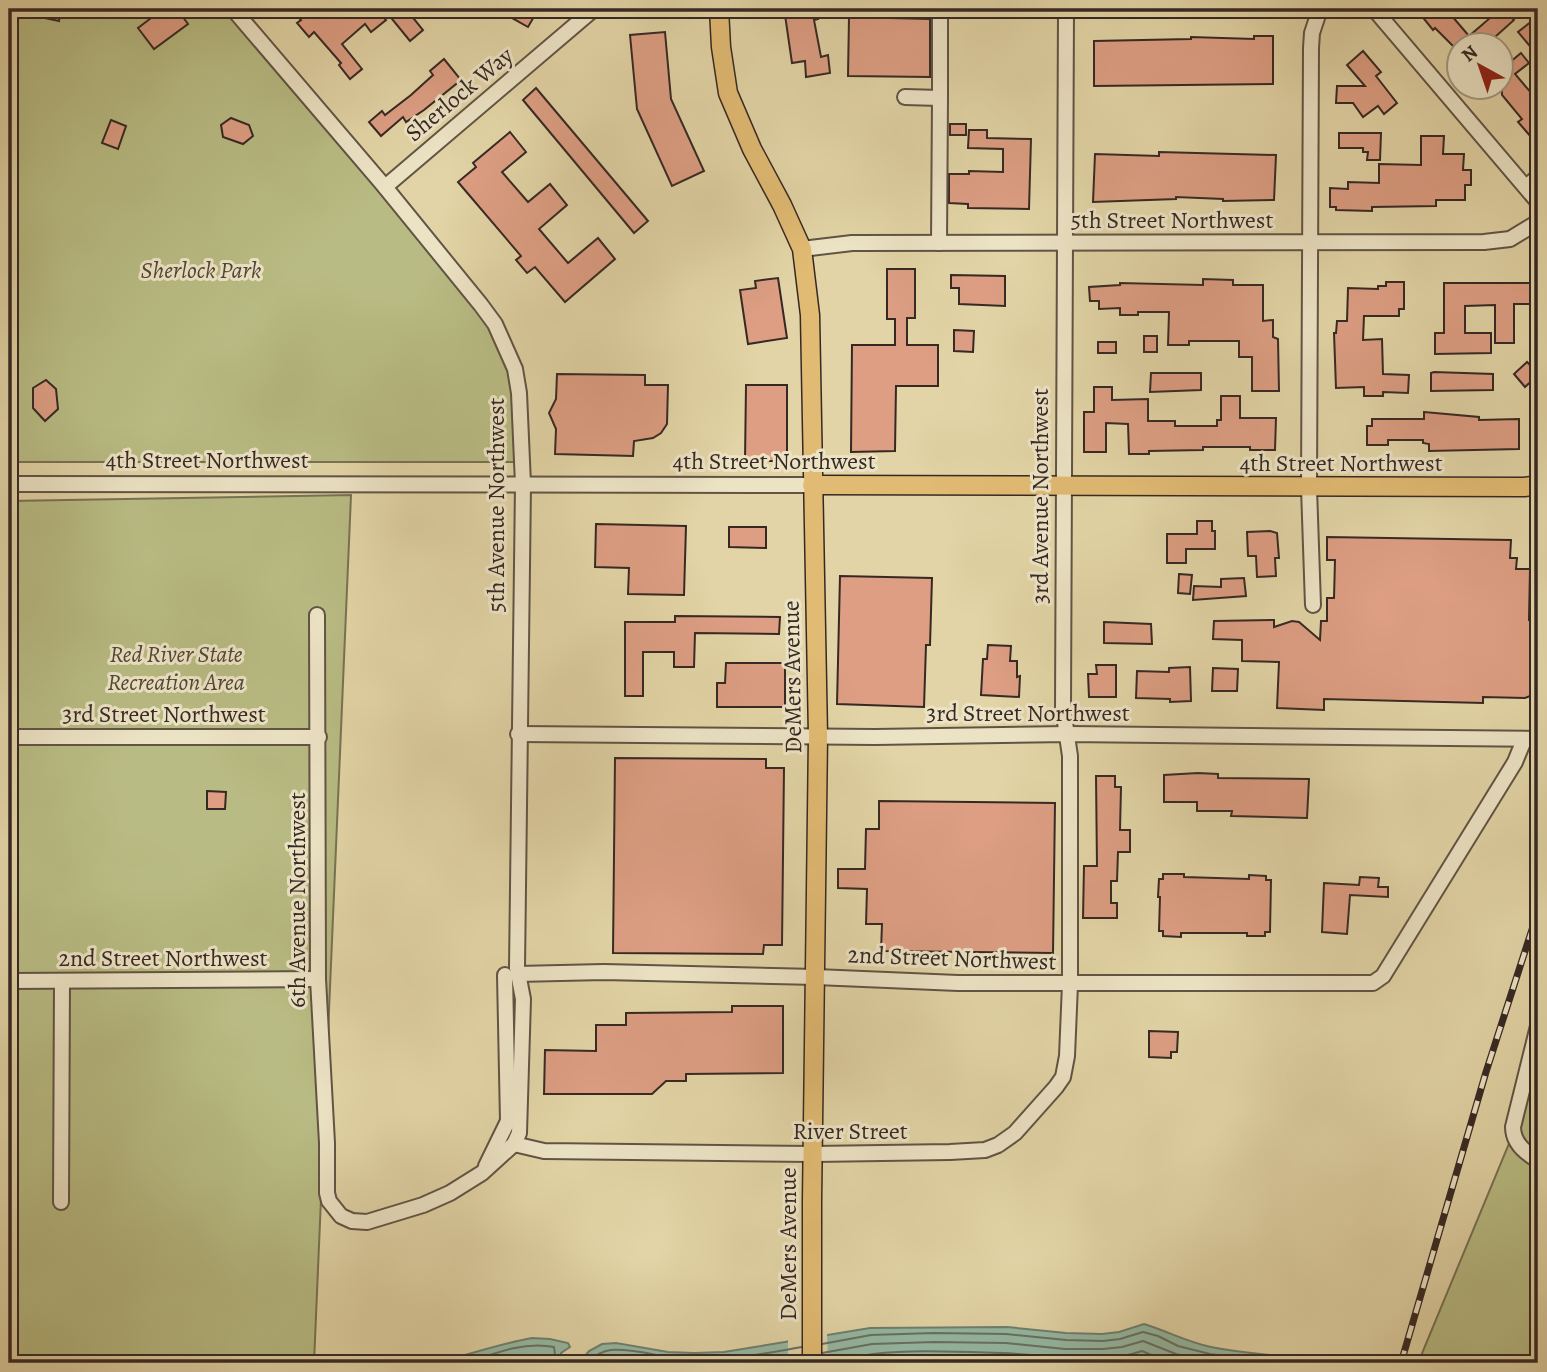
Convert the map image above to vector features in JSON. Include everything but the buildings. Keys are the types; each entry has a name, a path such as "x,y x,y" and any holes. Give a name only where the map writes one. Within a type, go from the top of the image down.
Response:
{"main road":[{"name":"DeMers Avenue","path":"719,9 728,93 752,149 802,249 810,315 818,736 812,1210 813,1363"},
{"name":"4th Street Northwest","path":"812,485 1309,488 1538,485"}],"street":[{"name":"5th Avenue Northwest","path":"233,9 385,187 481,305 495,324 514,369 519,393 523,484 511,974"},
{"name":"Sherlock Way","path":"385,187 594,9"},
{"path":"939,243 940,9"},
{"name":"3rd Avenue Northwest","path":"1066,9 1062,486 1063,709 1070,769 1070,984"},
{"path":"1313,605 1309,488 1311,48 1312,33 1320,9"},
{"path":"1374,9 1538,202"},
{"path":"905,97 940,98"},
{"path":"1526,187 1538,177"},
{"name":"5th Street Northwest","path":"802,249 852,243 1500,241 1520,235 1538,222"},
{"name":"4th Street Northwest","path":"9,484 812,485"},
{"name":"6th Avenue Northwest","path":"317,615 318,979 327,1143 326,1184 329,1201 341,1216 352,1221 367,1222 423,1205 450,1193 482,1173"},
{"name":"3rd Street Northwest","path":"518,734 1068,734 1531,739"},
{"name":"3rd Street Northwest","path":"9,737 319,737"},
{"name":"2nd Street Northwest","path":"511,974 604,972 816,976 950,983 1373,983 1383,976 1531,739"},
{"path":"482,1173 514,1144 519,1133 523,999 511,974"},
{"path":"482,1173 508,1121 511,974"},
{"name":"2nd Street Northwest","path":"9,981 318,979"},
{"path":"61,1202 62,982"},
{"name":"River Street","path":"514,1144 544,1151 814,1154 970,1152 992,1147 1009,1139 1063,1077 1068,1056 1070,984"},
{"path":"1538,1026 1513,1127 1513,1134 1524,1151 1538,1160"}],"green space":[{"name":"Sherlock Park","path":"9,9 230,9 495,324 515,369 518,462 9,462"},
{"name":"Red River State Recreation Area","path":"351,495 314,1363 9,1363 9,501"},
{"path":"1538,1048 1538,1363 1418,1363 1513,1134"}],"water":[{"path":"1144,1324 1211,1347 1329,1363 574,1363 580,1362 589,1351 602,1344 616,1343 668,1352 724,1352 870,1328 1007,1327 1102,1334"},
{"path":"532,1338 568,1343 570,1347 561,1353 562,1360 569,1363 435,1363 508,1343"}],"pier":[{"path":"827,1333 828,1363 788,1363 788,1339"}],"railway":[{"path":"1401,1363 1486,1072 1538,911"}]}
